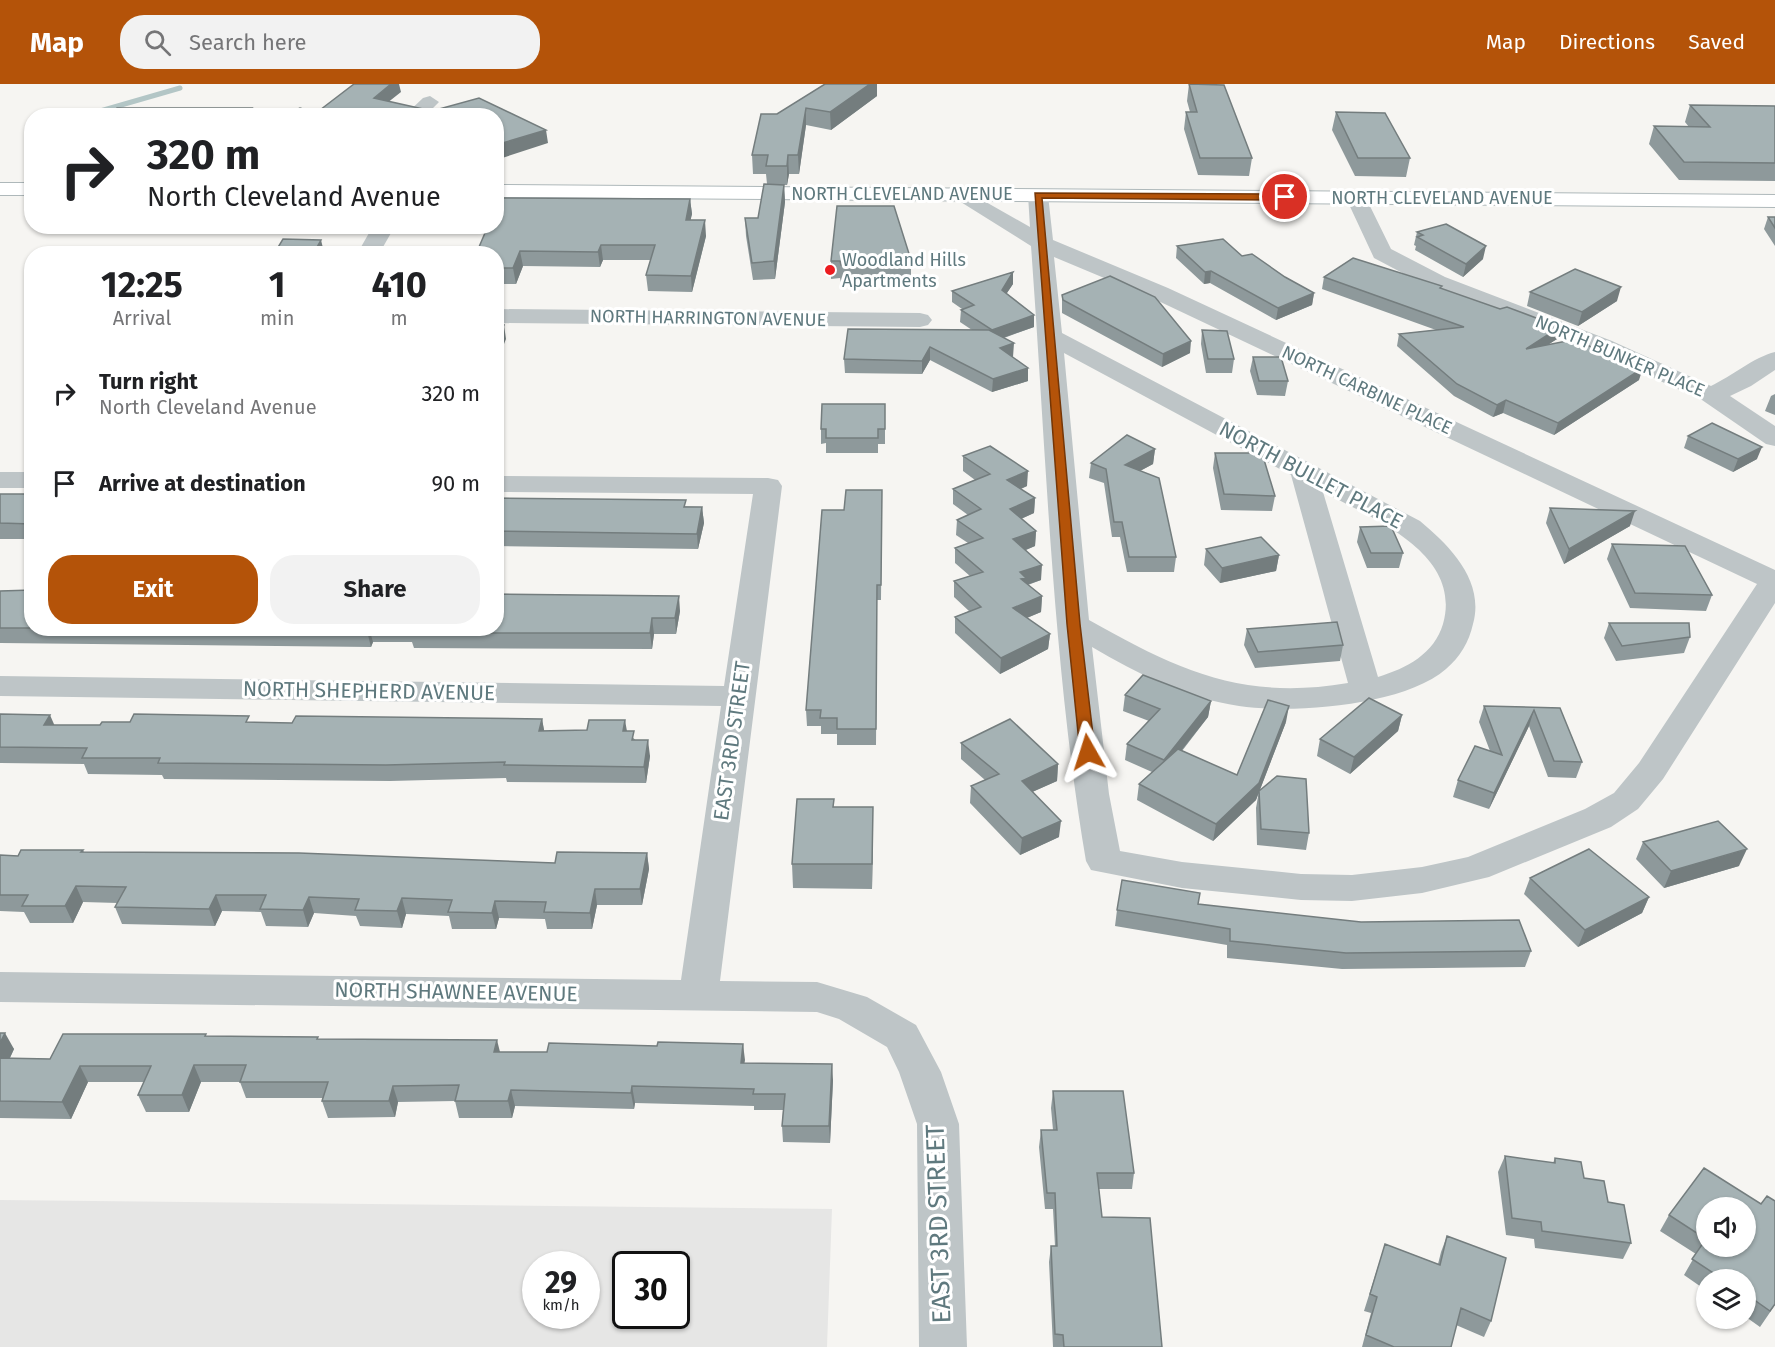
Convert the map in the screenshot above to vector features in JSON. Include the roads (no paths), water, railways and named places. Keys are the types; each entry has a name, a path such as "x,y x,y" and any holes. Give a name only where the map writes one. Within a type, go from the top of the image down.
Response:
{"street":[{"path":"423,108 430,102"},
{"path":"0,189 24,189"},
{"name":"NORTH CLEVELAND AVENUE","path":"504,191 1775,201"},
{"name":"NORTH CARBINE PLACE","path":"963,195 1041,243 1149,288 1775,581"},
{"path":"1038,195 1074,624 1092,794 1104,861 1182,875 1301,887 1352,888 1422,880 1476,868 1598,819 1626,801 1651,771 1775,581"},
{"name":"NORTH BUNKER PLACE","path":"1356,198 1382,252 1437,282 1603,346 1710,395 1775,438"},
{"name":"NORTH HARRINGTON AVENUE","path":"504,316 920,320"},
{"name":"NORTH BULLET PLACE","path":"1048,335 1410,527 1430,544 1458,582 1462,603 1461,625 1443,656 1398,682 1366,692 1305,699 1269,698 1211,690 1170,674 1074,624"},
{"path":"1710,395 1742,381 1775,359"},
{"path":"1303,470 1366,692"},
{"path":"0,480 24,480"},
{"name":"EAST 3RD STREET","path":"504,484 768,486 698,996"},
{"name":"NORTH SHEPHERD AVENUE","path":"0,686 738,696"},
{"name":"NORTH SHAWNEE AVENUE","path":"0,987 817,997 853,1008 902,1036"},
{"name":"EAST 3RD STREET","path":"902,1036 920,1072 938,1124 943,1347"}],"waterway":[{"path":"111,108 180,88"}],"place":[{"name":"Woodland Hills Apartments","path":"830,270"}]}
